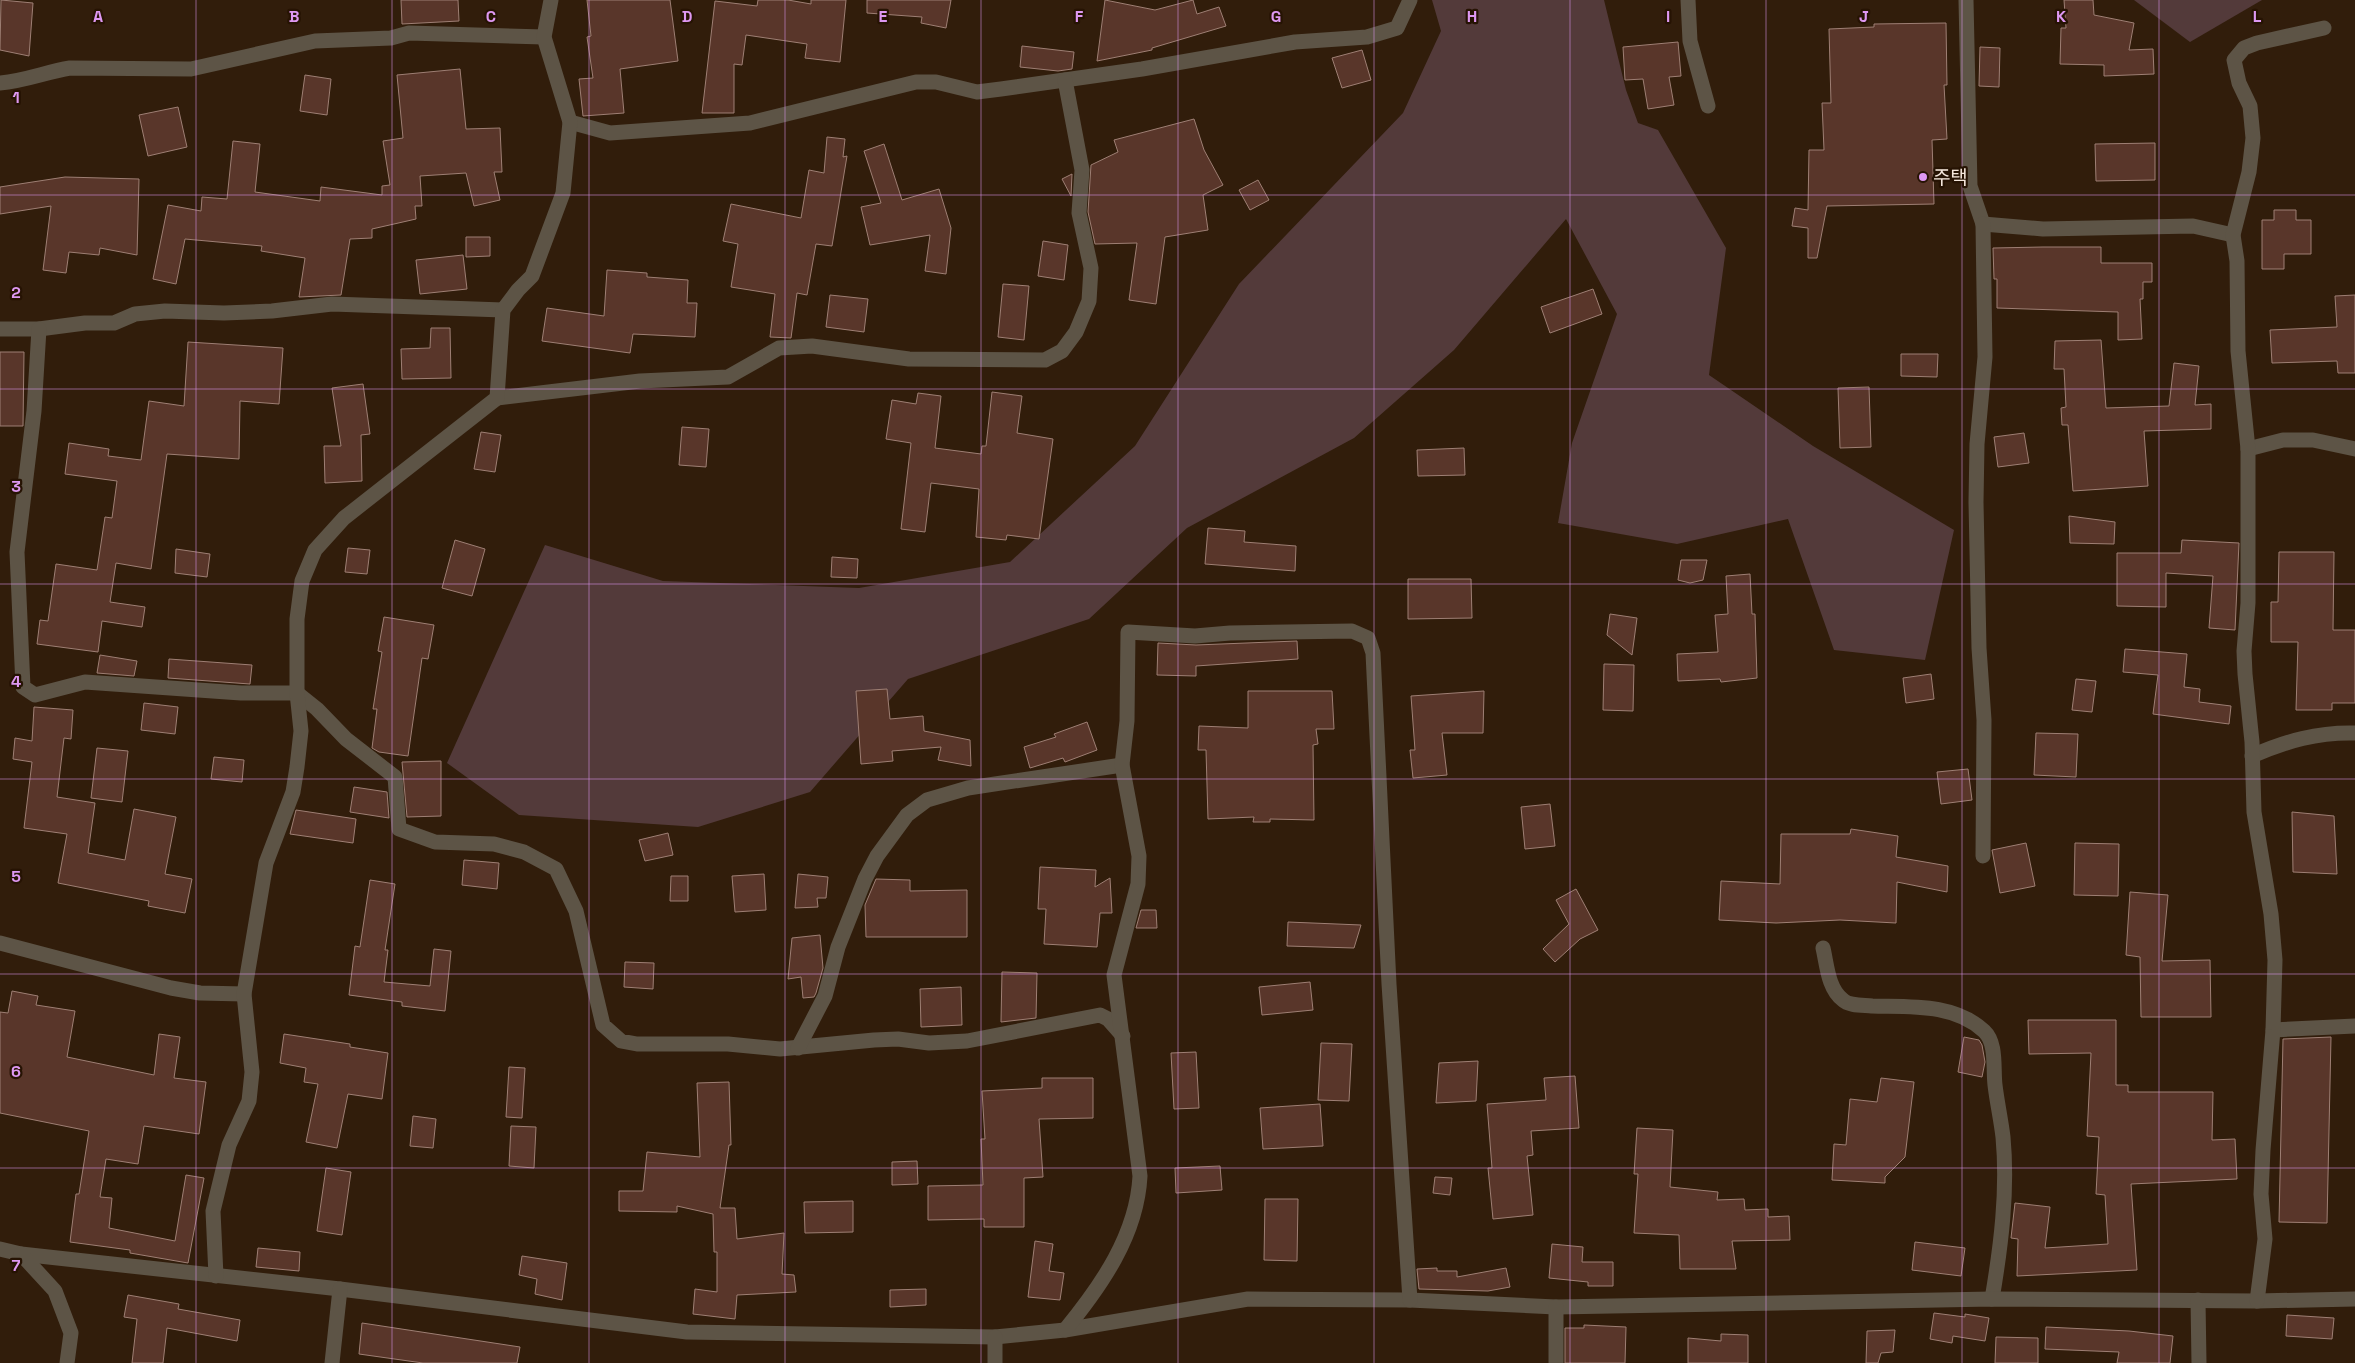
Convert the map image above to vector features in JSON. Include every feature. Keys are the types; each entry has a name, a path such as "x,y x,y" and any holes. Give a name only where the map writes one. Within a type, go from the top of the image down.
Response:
{"street":[{"path":"497,398 503,310 518,290 532,276 563,193 570,122 544,36 551,0"},
{"path":"570,122 610,133 750,123 916,82 936,82 977,92 1065,80 1295,42 1367,37 1397,28 1410,0"},
{"path":"1688,0 1690,41 1708,106"},
{"path":"1966,0 1970,186 1983,224 1985,357 1977,444 1976,502 1984,720 1982,856"},
{"path":"2257,1301 2265,1238 2261,1194 2273,1030 2275,960 2271,914 2254,812 2244,651 2248,603 2248,448 2238,351 2237,261 2233,235 2249,172 2253,138 2250,106 2239,83 2234,60 2244,48 2257,42 2324,28"},
{"path":"0,83 33,79 54,70 70,68 191,69 315,41 345,38 375,39 409,34 544,36"},
{"path":"216,1276 213,1211 229,1145 249,1101 252,1072 244,994 266,863 293,792 297,768 301,731 297,693 297,619 302,581 315,550 344,518 497,398 640,381 728,377 779,348 812,346 919,359 1045,360 1062,351 1076,332 1089,301 1091,268 1079,213 1082,170 1065,80"},
{"path":"1983,224 2043,229 2193,226 2233,235"},
{"path":"0,329 39,329 85,323 114,323 135,314 164,311 224,313 357,304 503,310"},
{"path":"39,329 34,411 17,552 23,687 35,695 85,682 241,694 297,693 346,739 395,777 399,829 435,842 501,846 524,852 556,869 576,911 604,1025 621,1041 637,1044 728,1044 780,1049 874,1040 929,1043 967,1041 1100,1015 1108,1019 1122,1036"},
{"path":"2248,448 2283,440 2312,440 2355,449"},
{"path":"1064,1330 1093,1295 1113,1263 1139,1199 1140,1176 1114,976 1138,884 1139,856 1122,765 1127,721 1128,632 1195,636 1230,633 1352,631 1368,638 1373,653 1389,984 1410,1300"},
{"path":"2252,756 2284,742 2340,733 2355,733"},
{"path":"798,1048 825,996 838,947 865,879 877,856 907,815 927,800 968,788 1122,765"},
{"path":"0,943 171,988 200,993 244,994"},
{"path":"1823,948 1831,985 1843,1001 1860,1005 1938,1009 1968,1020 1985,1032 1992,1046 2003,1137 2004,1193 2001,1245 1992,1299"},
{"path":"2273,1030 2355,1026"},
{"path":"0,1249 21,1254 340,1289 687,1332 995,1337 1064,1330 1248,1299 1410,1300 1556,1307 1992,1299 2257,1301 2355,1299"},
{"path":"21,1254 55,1291 71,1333 66,1363"},
{"path":"332,1363 340,1289"},
{"path":"2198,1300 2200,1363"},
{"path":"1556,1307 1556,1363"},
{"path":"995,1337 995,1363"}],"shaded area":[{"path":"1432,0 1604,0 1626,90 1638,123 1658,130 1726,248 1709,375 1813,446 1954,530 1925,660 1834,650 1788,519 1677,544 1558,523 1572,443 1617,314 1566,219 1454,350 1354,438 1187,528 1089,619 908,679 810,792 698,827 519,815 447,763 545,545 663,581 859,588 1010,562 1135,446 1239,284 1403,113 1441,31"},
{"path":"2134,0 2262,0 2190,42"}],"building":[{"path":"1,0 33,3 29,56 0,50"},
{"path":"401,0 458,0 459,21 402,24"},
{"path":"587,0 670,0 678,61 620,69 624,113 583,116 579,79 593,78 587,37 591,36"},
{"path":"758,0 788,0 811,4 811,0 846,0 840,62 805,58 807,44 746,35 742,65 734,64 734,113 702,113 715,1 757,6"},
{"path":"867,0 951,0 946,28 921,23 922,17 867,13"},
{"path":"1105,0 1155,10 1193,0 1197,14 1219,7 1226,26 1152,48 1152,50 1097,61"},
{"path":"2064,0 2093,0 2094,15 2134,23 2129,50 2153,49 2154,74 2104,76 2104,65 2060,64 2061,28 2066,28"},
{"path":"1946,23 1947,85 1944,85 1947,139 1932,140 1934,204 1827,206 1817,258 1808,258 1808,228 1792,226 1795,208 1808,210 1809,150 1824,150 1822,103 1831,103 1829,29 1874,27 1874,24"},
{"path":"1678,42 1681,76 1669,77 1674,105 1648,109 1643,79 1625,80 1623,47"},
{"path":"1022,46 1074,52 1072,69 1058,71 1020,67"},
{"path":"1980,47 2000,48 1999,87 1979,86"},
{"path":"1362,50 1371,80 1342,88 1332,58"},
{"path":"460,69 466,129 500,128 502,172 494,172 500,200 474,206 466,173 420,176 422,206 415,206 416,219 372,229 372,238 350,239 341,295 299,297 305,258 261,251 262,246 185,239 176,284 153,279 168,205 201,211 202,197 227,199 233,141 260,144 255,192 320,201 321,187 382,195 382,186 390,185 383,141 403,138 397,75"},
{"path":"305,75 331,79 327,115 300,111"},
{"path":"178,107 187,147 148,156 139,115"},
{"path":"1194,119 1204,150 1223,185 1203,195 1208,230 1165,237 1156,304 1129,300 1137,243 1095,244 1088,212 1091,165 1118,152 1114,140"},
{"path":"827,137 845,139 843,157 847,156 832,246 816,244 807,295 797,293 791,338 770,337 775,294 731,287 738,244 723,241 731,204 801,218 809,170 824,173"},
{"path":"2155,143 2155,180 2096,181 2095,144"},
{"path":"884,144 902,200 939,189 951,228 946,274 925,271 930,235 870,245 861,207 881,203 864,151"},
{"path":"1072,174 1071,196 1062,179"},
{"path":"65,177 139,179 137,255 100,248 99,255 69,252 66,273 43,270 51,206 0,214 0,187"},
{"path":"1258,180 1269,200 1250,210 1239,190"},
{"path":"2274,210 2296,210 2296,220 2311,220 2311,254 2284,254 2284,269 2262,269 2262,220 2274,220"},
{"path":"466,237 490,237 490,256 466,257"},
{"path":"1043,241 1068,245 1064,280 1038,276"},
{"path":"2101,247 2101,263 2152,263 2152,282 2143,282 2143,299 2140,299 2142,339 2118,340 2118,312 1997,308 1997,279 1994,279 1993,248"},
{"path":"463,255 467,289 420,294 416,260"},
{"path":"607,270 647,273 647,277 688,280 687,303 697,303 695,337 633,334 630,353 542,341 547,308 604,316"},
{"path":"1003,284 1029,286 1024,340 998,337"},
{"path":"1593,289 1602,314 1550,333 1541,307"},
{"path":"830,295 868,299 864,332 826,327"},
{"path":"2355,295 2355,373 2338,373 2337,361 2272,363 2270,330 2337,327 2335,296"},
{"path":"431,328 450,328 451,378 402,379 401,349 430,348"},
{"path":"2101,340 2106,408 2169,406 2174,363 2199,366 2195,405 2211,404 2211,429 2144,431 2148,486 2073,491 2068,425 2062,425 2061,408 2066,407 2064,369 2054,369 2055,341"},
{"path":"188,342 283,348 279,404 240,401 239,459 167,454 151,569 116,563 110,602 145,607 142,627 102,621 98,652 37,644 40,620 48,621 56,564 97,570 105,517 112,518 117,481 65,474 69,443 109,449 108,456 141,460 149,401 184,406"},
{"path":"0,352 24,352 23,426 0,426"},
{"path":"1901,354 1938,354 1937,377 1901,376"},
{"path":"363,384 370,434 361,435 362,481 325,483 324,446 341,446 332,388"},
{"path":"1869,387 1871,447 1840,448 1838,388"},
{"path":"992,392 1022,396 1017,433 1053,439 1039,539 1007,535 1006,540 976,537 979,489 931,483 925,532 901,529 911,443 886,439 892,400 916,404 918,393 941,396 935,448 981,454 982,446 986,446"},
{"path":"682,427 709,429 706,467 679,465"},
{"path":"481,432 501,435 495,472 474,469"},
{"path":"2024,433 2029,463 1998,467 1994,437"},
{"path":"1464,448 1465,475 1418,476 1417,450"},
{"path":"2069,516 2115,522 2114,544 2070,543"},
{"path":"1208,528 1245,531 1244,542 1296,546 1295,571 1205,564"},
{"path":"455,540 485,549 472,596 442,588"},
{"path":"2182,540 2239,543 2235,630 2209,628 2213,576 2166,573 2166,607 2117,606 2117,553 2181,553"},
{"path":"348,548 370,550 367,574 345,572"},
{"path":"176,549 210,554 207,577 175,573"},
{"path":"2279,552 2334,552 2333,630 2355,630 2355,703 2332,703 2332,710 2296,710 2298,642 2271,642 2271,602 2278,602"},
{"path":"832,557 858,559 857,578 831,577"},
{"path":"1681,560 1707,560 1703,580 1690,583 1678,580"},
{"path":"1750,574 1752,614 1755,614 1757,678 1721,682 1720,679 1678,681 1677,654 1718,652 1715,615 1728,614 1726,576"},
{"path":"1408,579 1471,579 1472,618 1408,619"},
{"path":"1610,614 1637,618 1632,655 1607,635"},
{"path":"384,617 434,625 428,659 422,658 408,756 379,752 372,748 377,709 373,709 382,652 378,651"},
{"path":"1297,641 1298,659 1196,666 1196,676 1157,675 1158,643 1196,645"},
{"path":"2125,649 2187,654 2184,687 2200,689 2199,702 2231,706 2229,724 2153,714 2158,675 2123,672"},
{"path":"100,655 137,661 134,676 97,673"},
{"path":"169,659 252,665 250,684 168,678"},
{"path":"1604,664 1634,665 1633,711 1603,710"},
{"path":"1931,674 1934,699 1906,703 1903,678"},
{"path":"2076,679 2096,681 2092,712 2072,710"},
{"path":"887,689 890,719 923,716 924,731 970,740 971,766 938,760 941,747 892,751 893,761 861,764 856,691"},
{"path":"1248,691 1332,691 1334,729 1316,729 1318,744 1313,745 1314,820 1270,819 1270,822 1253,822 1254,817 1208,819 1206,750 1198,750 1199,726 1248,728"},
{"path":"1484,691 1483,733 1442,733 1447,775 1413,778 1410,750 1415,750 1411,696"},
{"path":"144,703 178,707 175,734 141,730"},
{"path":"34,707 73,710 71,739 64,738 57,797 95,803 88,853 125,860 134,809 176,817 165,874 192,879 185,913 148,906 149,901 58,883 67,834 24,828 32,762 13,759 15,738 32,741"},
{"path":"1087,722 1097,750 1065,762 1063,758 1030,768 1024,747 1056,737 1054,734"},
{"path":"2036,733 2078,734 2076,777 2034,775"},
{"path":"97,748 128,751 122,802 91,798"},
{"path":"214,757 244,760 242,782 211,779"},
{"path":"441,761 441,816 407,817 402,762"},
{"path":"1968,769 1972,800 1941,804 1937,772"},
{"path":"354,787 387,792 389,818 350,812"},
{"path":"1550,804 1555,846 1525,849 1521,807"},
{"path":"296,810 356,819 353,843 290,834"},
{"path":"2292,812 2334,816 2337,874 2293,872"},
{"path":"1851,829 1898,836 1896,857 1948,866 1947,892 1897,882 1896,923 1840,920 1776,923 1719,920 1721,881 1780,884 1781,834 1850,834"},
{"path":"668,833 673,855 645,861 639,840"},
{"path":"2026,843 2035,886 2000,893 1992,850"},
{"path":"2075,843 2119,844 2118,896 2074,895"},
{"path":"464,860 499,863 497,889 462,885"},
{"path":"1040,867 1096,870 1095,887 1110,878 1112,913 1100,913 1097,947 1044,944 1046,909 1038,909"},
{"path":"764,874 766,910 735,912 732,876"},
{"path":"798,874 828,877 826,898 817,898 818,907 795,908"},
{"path":"671,876 688,876 688,901 670,901"},
{"path":"876,879 910,880 910,891 967,890 967,937 866,937 865,905"},
{"path":"370,880 395,884 385,950 388,950 384,982 430,986 434,949 451,951 445,1011 402,1006 402,1002 349,995 355,946 360,947"},
{"path":"1576,889 1598,930 1580,939 1555,962 1543,949 1569,924 1556,900"},
{"path":"2130,892 2168,895 2162,961 2210,960 2211,1017 2141,1017 2140,957 2126,955"},
{"path":"1141,910 1156,910 1157,928 1136,928"},
{"path":"1288,922 1361,925 1354,948 1287,946"},
{"path":"820,935 823,968 814,997 803,998 801,977 788,979 792,938"},
{"path":"625,962 654,963 653,989 624,987"},
{"path":"1002,972 1037,973 1036,1018 1001,1022"},
{"path":"1310,982 1313,1010 1262,1015 1259,987"},
{"path":"961,987 962,1025 921,1027 920,989"},
{"path":"12,991 38,996 36,1005 75,1011 67,1057 154,1075 159,1034 180,1037 174,1078 206,1082 199,1134 144,1126 138,1164 106,1159 100,1197 112,1198 109,1228 175,1241 186,1175 204,1178 188,1263 130,1253 130,1250 70,1242 76,1194 79,1194 89,1131 0,1113 0,1012 8,1013"},
{"path":"2028,1020 2116,1020 2116,1085 2128,1085 2128,1092 2213,1092 2212,1140 2235,1139 2237,1179 2131,1184 2137,1270 2017,1276 2018,1239 2011,1238 2015,1203 2050,1207 2045,1248 2108,1244 2105,1195 2096,1194 2099,1137 2087,1136 2091,1053 2029,1054"},
{"path":"284,1034 350,1044 350,1047 388,1053 382,1099 348,1094 337,1148 306,1142 318,1084 304,1082 306,1068 280,1063"},
{"path":"1964,1037 1979,1040 1982,1045 1985,1062 1982,1077 1958,1072"},
{"path":"2331,1037 2327,1223 2279,1222 2283,1039"},
{"path":"1321,1043 1352,1044 1349,1101 1318,1100"},
{"path":"1196,1052 1199,1108 1174,1109 1171,1053"},
{"path":"1478,1061 1476,1101 1436,1103 1439,1063"},
{"path":"509,1067 525,1068 522,1118 506,1117"},
{"path":"1575,1076 1579,1128 1531,1131 1533,1155 1527,1156 1533,1215 1493,1219 1488,1168 1492,1168 1487,1104 1546,1100 1544,1078"},
{"path":"1042,1078 1093,1078 1093,1118 1039,1119 1043,1177 1024,1178 1024,1227 984,1227 984,1219 928,1220 928,1186 983,1185 981,1139 985,1139 982,1091 1042,1088"},
{"path":"1881,1078 1914,1082 1905,1157 1885,1177 1885,1183 1832,1180 1834,1144 1846,1145 1850,1099 1877,1102"},
{"path":"729,1082 731,1145 729,1145 720,1208 735,1208 737,1239 784,1233 782,1274 794,1275 796,1292 737,1295 735,1319 693,1314 695,1289 717,1292 717,1252 714,1252 713,1214 677,1206 677,1212 619,1211 619,1191 643,1191 647,1152 700,1157 697,1083"},
{"path":"1320,1104 1323,1146 1263,1149 1260,1108"},
{"path":"413,1116 436,1119 433,1148 410,1146"},
{"path":"511,1126 536,1127 534,1168 509,1166"},
{"path":"1637,1128 1673,1130 1670,1187 1718,1192 1717,1200 1744,1199 1745,1210 1768,1209 1768,1217 1789,1216 1790,1240 1732,1241 1736,1269 1680,1269 1679,1235 1634,1233 1638,1174 1634,1174"},
{"path":"917,1161 918,1184 892,1185 892,1162"},
{"path":"1220,1166 1222,1190 1176,1193 1175,1168"},
{"path":"326,1168 351,1172 342,1235 317,1231"},
{"path":"1435,1177 1452,1178 1450,1195 1433,1193"},
{"path":"1265,1199 1298,1199 1297,1261 1264,1260"},
{"path":"853,1201 853,1232 805,1233 804,1202"},
{"path":"1035,1241 1053,1244 1049,1271 1064,1273 1060,1300 1028,1297"},
{"path":"1915,1242 1965,1248 1961,1276 1912,1270"},
{"path":"1552,1244 1583,1247 1582,1262 1613,1262 1613,1286 1588,1286 1588,1282 1549,1278"},
{"path":"258,1248 300,1252 299,1271 256,1267"},
{"path":"522,1256 567,1263 562,1300 535,1294 537,1279 519,1275"},
{"path":"1437,1268 1437,1271 1457,1271 1457,1277 1506,1268 1510,1287 1488,1291 1419,1289 1417,1269"},
{"path":"926,1289 926,1305 890,1307 890,1290"},
{"path":"128,1295 179,1304 178,1309 240,1320 237,1341 167,1328 163,1363 132,1363 137,1319 124,1317"},
{"path":"1934,1313 1965,1317 1965,1314 1989,1318 1985,1341 1953,1336 1952,1343 1930,1339"},
{"path":"2287,1315 2334,1318 2332,1339 2286,1336"},
{"path":"362,1323 520,1347 517,1363 423,1363 359,1354"},
{"path":"1584,1325 1626,1327 1625,1363 1565,1363 1565,1328 1584,1328"},
{"path":"2046,1327 2129,1331 2173,1336 2170,1363 2117,1363 2119,1352 2045,1349"},
{"path":"1895,1330 1893,1352 1881,1353 1878,1363 1866,1363 1867,1331"},
{"path":"1721,1334 1748,1335 1748,1363 1688,1363 1688,1338 1721,1341"},
{"path":"1996,1337 2038,1338 2038,1363 1995,1363"}],"place":[{"name":"주택","path":"1923,177"}]}
